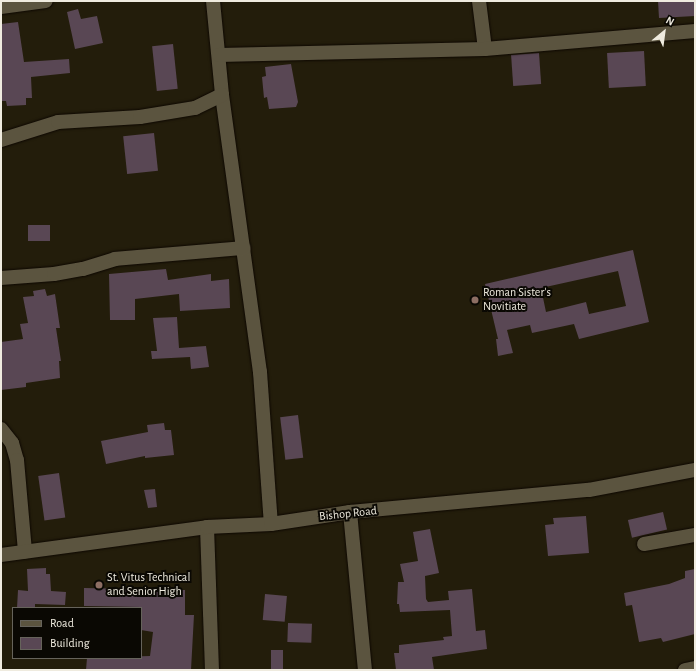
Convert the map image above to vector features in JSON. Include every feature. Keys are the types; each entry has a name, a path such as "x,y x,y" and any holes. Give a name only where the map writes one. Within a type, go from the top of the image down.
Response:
{"street":[{"path":"1,7 46,1"},
{"path":"213,1 222,95 260,372 271,524"},
{"path":"480,1 484,49"},
{"path":"219,55 484,49 695,31"},
{"path":"1,140 58,122 140,117 195,108 222,95"},
{"path":"1,278 83,270 115,259 244,248"},
{"path":"1,429 12,442 17,460 25,552"},
{"name":"Bishop Road","path":"1,555 66,544 207,527 271,524 350,512 589,490 695,470"},
{"path":"350,512 365,670"},
{"path":"207,527 212,670"},
{"path":"644,544 695,535"},
{"path":"685,670 695,668"}],"building":[{"path":"658,1 695,1 695,16 659,18"},
{"path":"78,9 81,19 97,16 103,43 75,49 67,12"},
{"path":"18,22 24,62 69,59 70,73 31,77 32,98 26,98 26,105 7,106 6,101 1,101 1,24"},
{"path":"173,44 178,89 157,91 152,46"},
{"path":"644,51 646,86 609,88 607,53"},
{"path":"539,53 541,84 513,86 511,55"},
{"path":"291,64 298,102 296,107 269,109 267,97 264,98 262,77 266,76 265,67"},
{"path":"154,133 158,171 127,174 123,136"},
{"path":"28,225 50,225 50,241 28,241"},
{"path":"633,250 649,322 579,339 574,324 532,333 530,325 507,330 513,353 498,356 496,339 498,339 485,284","holes":["618,271 626,306 589,314 586,302 546,312 541,288"]},
{"path":"166,269 168,280 211,274 211,281 229,279 230,308 180,311 179,294 135,299 135,320 110,320 109,274"},
{"path":"45,289 47,296 55,294 60,328 56,328 61,361 59,361 60,378 26,383 26,387 1,390 1,342 23,339 20,324 28,323 23,297 34,296 33,291"},
{"path":"177,317 179,348 206,346 209,367 191,369 190,357 152,359 151,351 157,351 153,318"},
{"path":"298,415 303,458 285,460 280,417"},
{"path":"164,423 165,430 171,430 174,455 145,458 145,456 106,464 101,441 148,432 147,425"},
{"path":"59,473 65,518 44,520 38,476"},
{"path":"155,489 157,507 148,508 144,490"},
{"path":"663,512 667,530 632,538 628,520"},
{"path":"586,516 589,553 548,556 545,525 554,524 553,518"},
{"path":"430,529 439,573 425,576 426,599 428,602 449,600 448,591 472,589 476,631 485,630 487,649 432,657 434,670 396,670 394,653 399,653 399,645 444,640 443,637 452,636 450,610 400,612 399,604 397,604 398,582 404,582 400,564 418,561 413,532"},
{"path":"46,568 46,574 50,574 51,591 66,592 65,605 35,604 35,607 17,607 18,590 28,591 27,569"},
{"path":"695,569 695,634 663,642 661,638 639,642 632,605 626,606 624,593 669,584 685,578 685,571"},
{"path":"84,588 185,590 185,615 194,615 191,670 86,670 87,659 142,659 142,656 150,656 153,632 142,630 142,607 84,606"},
{"path":"265,594 287,596 285,622 263,620"},
{"path":"288,623 312,624 311,643 287,642"},
{"path":"271,650 283,650 283,670 271,670"}],"place":[{"name":"Roman Sister's Novitiate","path":"475,300"},
{"name":"St. Vitus Technical and Senior High","path":"99,585"}]}
